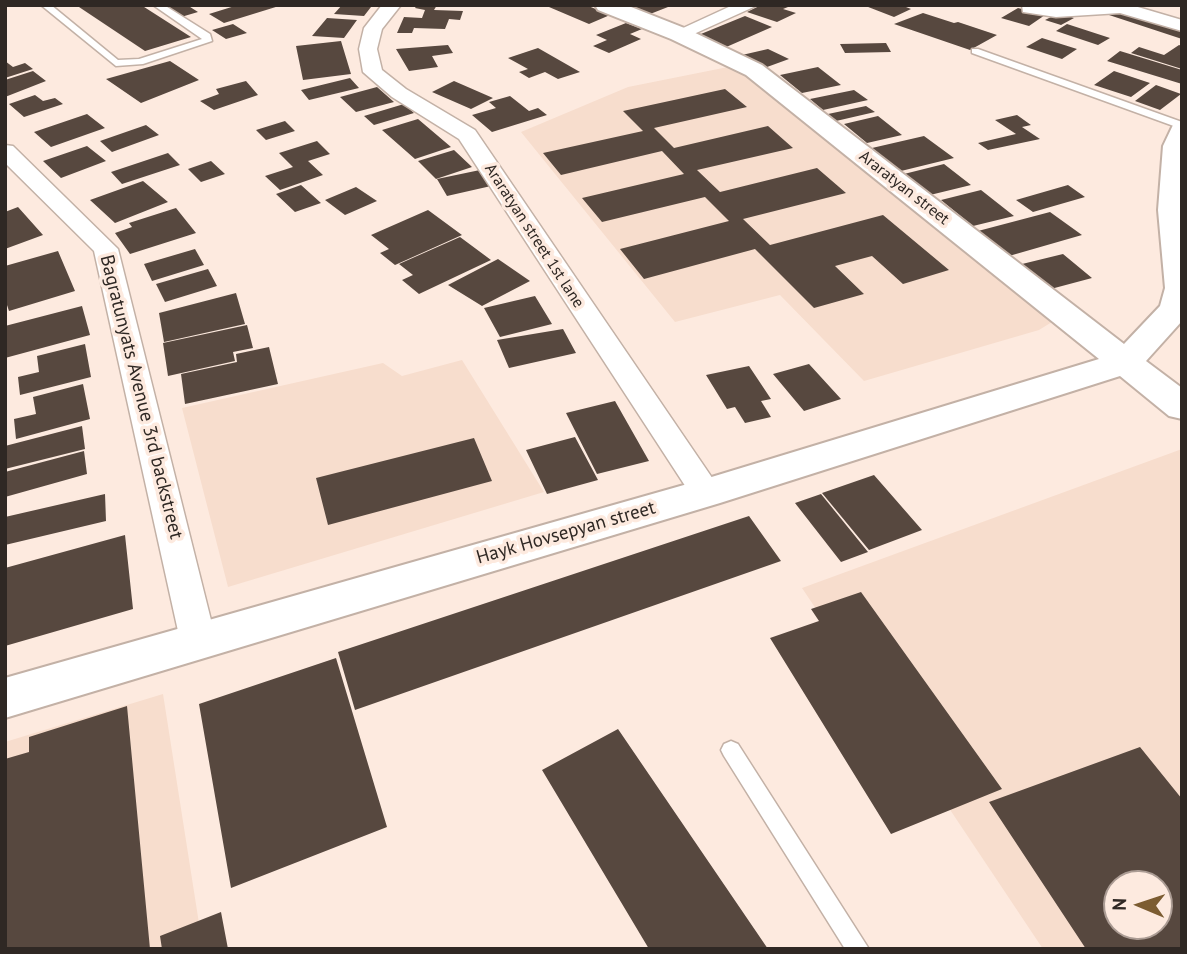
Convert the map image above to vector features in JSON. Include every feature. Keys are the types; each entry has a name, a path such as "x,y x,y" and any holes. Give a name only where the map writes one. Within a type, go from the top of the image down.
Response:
{"street":[{"name":"Araratyan street 1st lane","path":"392,5 373,28 368,49 373,72 399,93 467,135 706,493"},
{"name":"Araratyan street","path":"606,5 679,34 754,70 1182,407"},
{"path":"679,34 749,5"},
{"path":"1030,8 1056,12 1121,8 1182,26"},
{"path":"1125,363 1175,309 1181,288 1172,210 1175,146 1182,128"},
{"name":"Bagratunyats Avenue 3rd backstreet","path":"5,151 106,249 198,640"},
{"name":"Hayk Hovsepyan street","path":"5,698 706,493 1125,363"}],"lane":[{"path":"45,5 116,63 140,62 207,41 207,36 157,5"},
{"path":"975,51 1182,128"},
{"path":"731,750 858,949"}],"shaded area":[{"path":"733,66 1052,322 1039,330 864,381 780,295 675,322 521,132 628,87"},
{"path":"462,360 544,492 228,587 182,408 383,363 402,376"},
{"path":"1182,449 1182,949 1043,949 802,588"},
{"path":"163,694 203,949 5,949 5,742"}],"building":[{"path":"76,5 141,5 191,37 145,51"},
{"path":"162,5 187,5 198,12 181,17"},
{"path":"238,5 279,6 224,23 209,14"},
{"path":"342,5 371,7 364,16 334,14"},
{"path":"417,5 437,5 434,10 463,11 460,20 449,19 445,29 414,28 412,33 397,33 404,17 422,18 425,10 415,8"},
{"path":"586,5 610,15 589,24 549,7"},
{"path":"618,5 664,5 668,7 645,16"},
{"path":"761,5 784,5 788,7 783,9 796,13 777,22 747,12"},
{"path":"863,5 901,5 911,9 894,17"},
{"path":"1018,8 1045,15 1029,26 1001,18"},
{"path":"1119,10 1182,30 1182,39 1109,15"},
{"path":"923,13 997,35 970,50 894,24"},
{"path":"1059,13 1074,18 1061,25 1045,20"},
{"path":"745,16 772,27 724,48 696,36"},
{"path":"327,18 357,20 344,38 312,36"},
{"path":"626,23 642,29 630,34 641,39 609,53 593,46 607,40 596,35"},
{"path":"233,24 247,33 226,39 212,30"},
{"path":"1067,24 1110,38 1098,45 1056,31"},
{"path":"1042,38 1077,49 1062,59 1026,47"},
{"path":"341,41 351,74 303,80 296,46"},
{"path":"886,43 891,52 845,53 840,44"},
{"path":"448,45 453,53 432,56 438,67 409,71 396,49"},
{"path":"1179,45 1182,46 1182,69 1131,53 1139,47 1164,55"},
{"path":"538,48 580,72 558,79 545,72 529,78 519,72 528,69 508,58"},
{"path":"768,49 789,59 767,67 742,55"},
{"path":"1120,51 1182,70 1182,84 1107,61"},
{"path":"5,61 13,67 25,63 33,69 5,78"},
{"path":"170,61 199,80 141,103 106,79"},
{"path":"818,67 841,85 802,93 780,75"},
{"path":"33,71 46,81 5,97 5,80"},
{"path":"1114,71 1150,83 1131,97 1094,85"},
{"path":"350,78 359,88 309,100 301,90"},
{"path":"246,81 258,95 214,110 200,101 219,94 216,89"},
{"path":"454,81 493,98 471,109 432,92"},
{"path":"1156,85 1181,94 1160,110 1135,101"},
{"path":"377,87 394,102 356,112 340,97"},
{"path":"725,89 747,107 654,128 674,148 768,126 793,148 697,170 720,192 817,168 846,193 743,219 770,245 883,215 949,270 903,284 872,256 835,266 864,294 814,308 755,249 644,279 620,249 729,221 705,197 602,222 582,198 684,174 662,151 561,175 543,153 643,131 623,111"},
{"path":"854,90 868,100 823,110 810,99"},
{"path":"35,95 43,101 55,98 63,104 24,117 9,104"},
{"path":"510,96 529,111 538,108 547,115 492,132 472,115 496,108 489,102"},
{"path":"404,104 414,113 374,125 364,116"},
{"path":"866,106 875,112 836,121 828,114"},
{"path":"87,114 105,128 51,147 34,132"},
{"path":"1017,115 1031,125 1022,127 1040,139 988,150 978,143 1016,134 995,120"},
{"path":"878,116 902,135 867,143 844,124"},
{"path":"418,119 451,147 415,159 382,130"},
{"path":"285,121 295,131 266,140 256,130"},
{"path":"146,125 159,135 112,152 100,141"},
{"path":"924,136 954,158 901,171 872,148"},
{"path":"317,141 330,154 308,161 323,175 280,190 265,176 293,167 279,153"},
{"path":"87,146 106,161 61,178 43,161"},
{"path":"454,150 472,167 436,179 418,161"},
{"path":"168,153 180,165 122,184 111,172"},
{"path":"211,161 225,174 201,182 188,169"},
{"path":"944,164 971,185 930,195 904,174"},
{"path":"480,170 491,186 447,196 437,179"},
{"path":"143,181 168,202 115,223 90,200"},
{"path":"301,185 321,203 295,212 276,194"},
{"path":"1068,185 1085,197 1033,212 1016,200"},
{"path":"356,187 377,201 345,215 325,200"},
{"path":"981,190 1014,216 973,226 941,200"},
{"path":"18,207 43,235 5,249 5,212"},
{"path":"176,208 196,233 130,254 115,233 132,227 129,223"},
{"path":"428,210 462,235 395,265 380,253 389,249 371,235"},
{"path":"1050,212 1082,235 1009,256 978,231"},
{"path":"460,237 491,260 419,294 402,280 413,275 399,264"},
{"path":"195,249 204,265 152,281 144,264"},
{"path":"58,251 75,291 9,311 5,299 5,266"},
{"path":"1063,254 1092,278 1047,290 1018,265"},
{"path":"498,259 530,281 482,306 448,285"},
{"path":"208,269 217,286 165,302 156,284"},
{"path":"236,293 245,324 164,342 159,313"},
{"path":"535,296 552,324 500,337 484,308"},
{"path":"82,306 90,335 5,358 5,326"},
{"path":"247,325 253,348 233,352 235,361 168,376 163,343"},
{"path":"563,329 576,353 509,368 497,340"},
{"path":"85,344 91,377 20,395 18,377 39,372 37,356"},
{"path":"269,347 278,384 185,404 181,374 237,362 236,354"},
{"path":"809,364 841,399 804,411 773,374"},
{"path":"749,366 771,399 761,401 771,417 745,423 735,407 727,409 706,375"},
{"path":"83,384 90,419 16,439 14,419 36,414 33,397"},
{"path":"615,401 649,461 597,474 566,413"},
{"path":"82,426 85,449 5,469 5,446"},
{"path":"575,437 598,480 547,494 526,450"},
{"path":"474,438 492,481 328,525 316,478"},
{"path":"84,451 87,474 5,497 5,472"},
{"path":"874,475 922,530 869,550 822,493"},
{"path":"105,494 106,521 5,545 5,517"},
{"path":"821,494 868,552 841,562 795,503"},
{"path":"749,516 781,561 355,710 338,652"},
{"path":"125,535 133,609 5,646 5,568"},
{"path":"861,592 1002,789 891,834 770,638 819,621 811,609"},
{"path":"336,658 387,827 231,888 199,704"},
{"path":"127,706 150,949 5,949 5,759 29,752 29,737"},
{"path":"618,729 768,949 649,949 542,770"},
{"path":"1140,747 1182,799 1182,949 1086,949 989,802"},
{"path":"221,912 228,949 162,949 160,936"}]}
